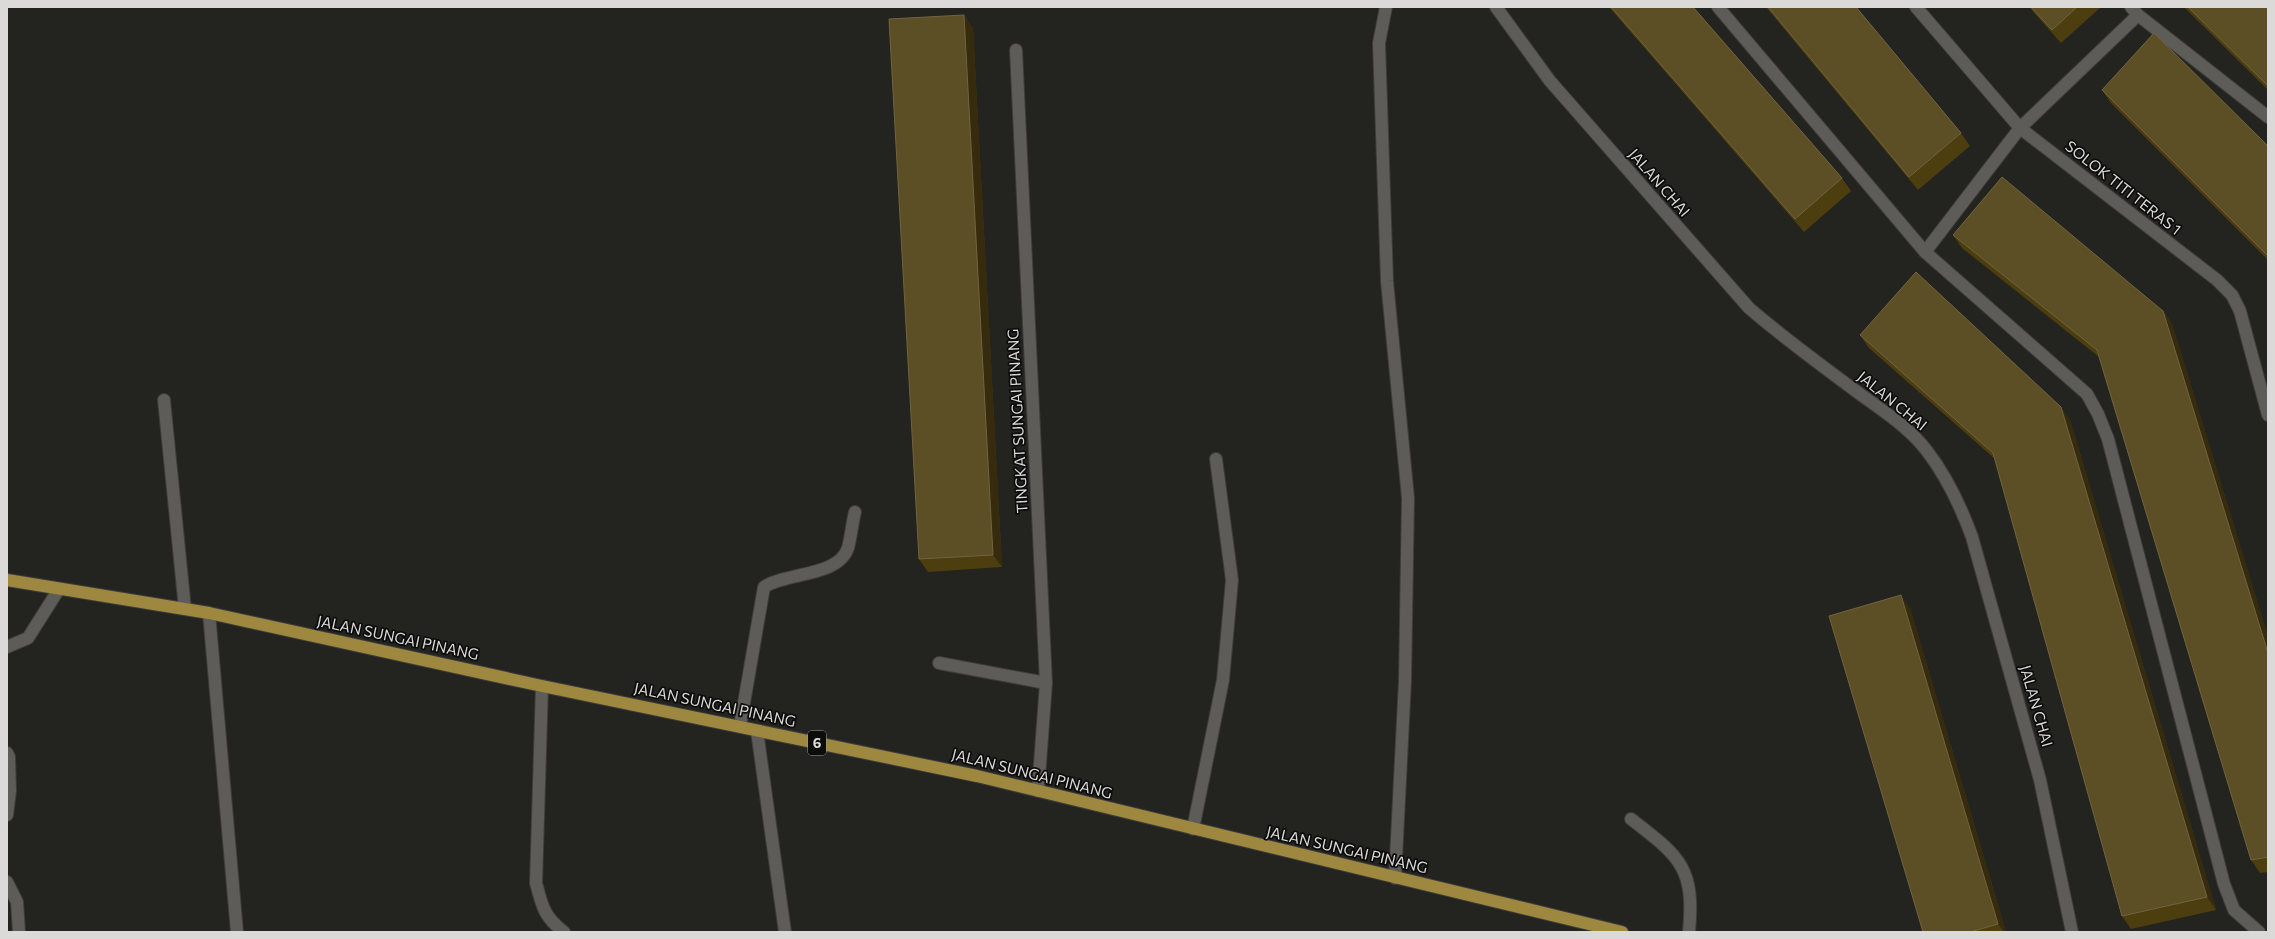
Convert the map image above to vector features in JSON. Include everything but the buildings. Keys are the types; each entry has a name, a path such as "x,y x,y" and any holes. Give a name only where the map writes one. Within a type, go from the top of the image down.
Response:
{"main road":[{"name":"JALAN SUNGAI PINANG","path":"7,580 209,613 542,686 977,776 1622,932"}],"street":[{"path":"1386,7 1379,43 1387,281 1408,498 1405,681 1395,878"},
{"name":"JALAN CHAI","path":"1496,7 1550,81 1748,308 1784,338 1901,425 1927,450 1948,483 1962,510 1972,537 2040,780 2072,932"},
{"path":"1718,7 1925,252 2087,394 2098,414 2108,439 2224,884 2234,910 2259,932"},
{"name":"SOLOK TITI TERAS 1","path":"1916,7 2020,128 2217,280 2232,295 2240,311 2268,415"},
{"path":"1925,252 2020,128 2134,11 2268,117"},
{"name":"TINGKAT SUNGAI PINANG","path":"1016,50 1046,683 1038,791"},
{"path":"164,400 185,610"},
{"path":"1193,829 1224,680 1232,580 1216,459"},
{"path":"740,726 764,586 774,580 830,567 842,558 848,548 855,512"},
{"path":"7,647 28,638 59,589"},
{"path":"209,613 237,932"},
{"path":"939,663 1046,683"},
{"path":"542,686 536,883 542,908 552,923 564,932"},
{"path":"757,731 785,932"},
{"path":"7,753 9,757 10,791 7,815"},
{"path":"1631,819 1661,842 1685,872 1690,890 1689,932"},
{"path":"7,882 17,902 19,932"}]}
